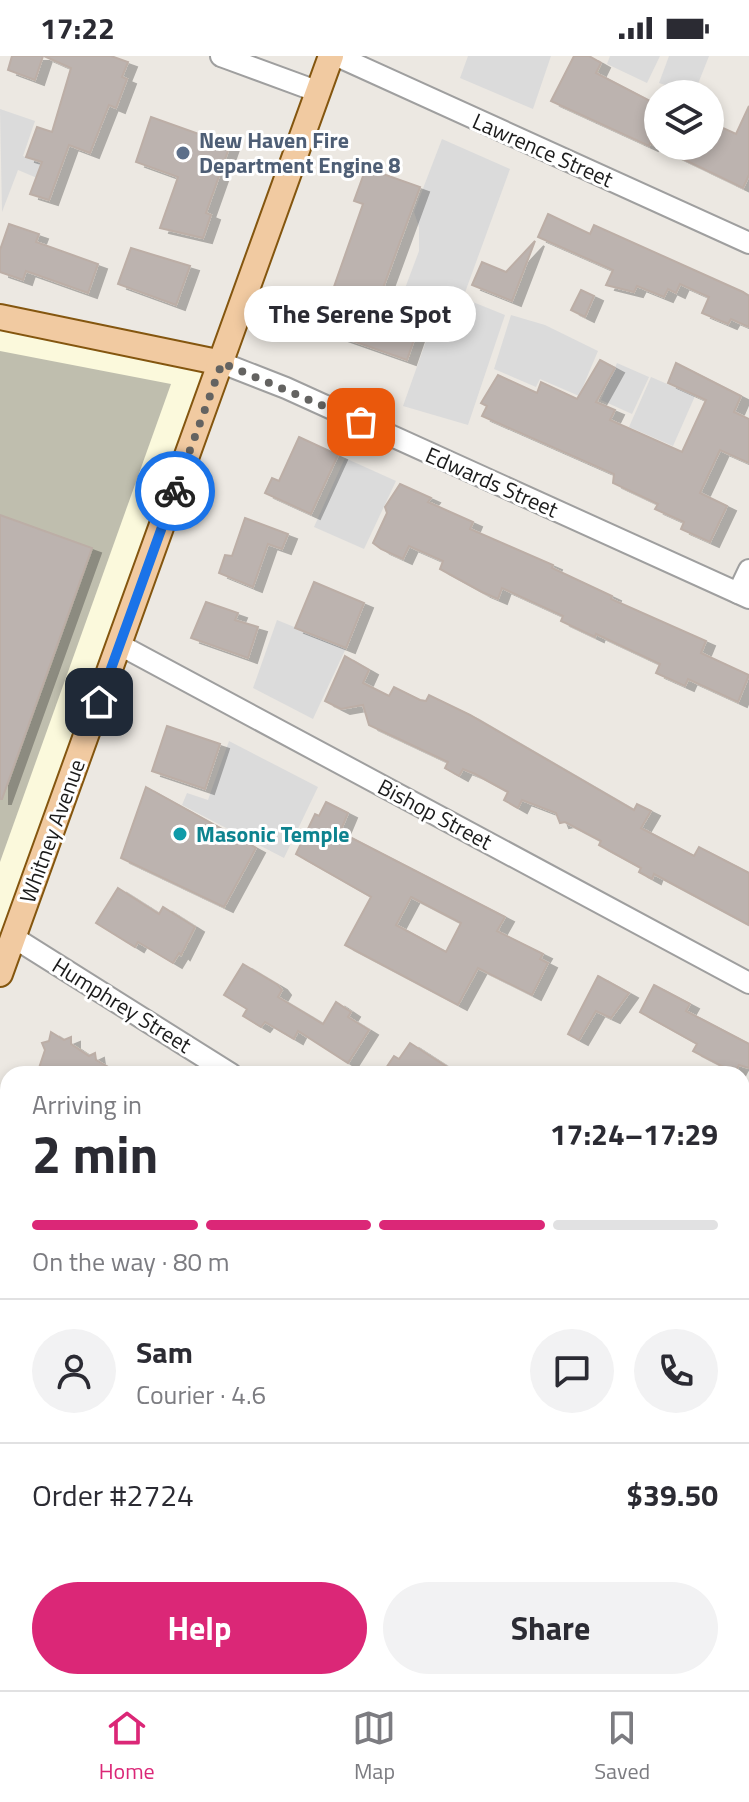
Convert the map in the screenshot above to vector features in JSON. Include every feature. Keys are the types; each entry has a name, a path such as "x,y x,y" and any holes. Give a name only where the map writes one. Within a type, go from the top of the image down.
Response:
{"main road":[{"name":"Whitney Avenue","path":"0,974 334,56"},
{"name":"Edwards Street","path":"0,317 222,363"}],"street":[{"path":"221,56 319,92"},
{"name":"Lawrence Street","path":"334,56 749,243"},
{"name":"Edwards Street","path":"222,363 286,388 744,596"},
{"path":"744,596 749,570"},
{"name":"Bishop Street","path":"120,645 749,983"},
{"name":"Humphrey Street","path":"13,937 218,1066"}],"shaded area":[{"path":"468,56 551,56 533,109 460,78"},
{"path":"610,56 660,56 648,80 644,82 607,64"},
{"path":"669,56 709,56 700,80 660,80"},
{"path":"0,109 35,121 23,156 54,169 49,183 18,170 2,212"},
{"path":"442,139 510,169 463,298 505,315 468,425 403,406 430,330 407,322 412,309 404,291 419,251 419,227 414,212"},
{"path":"511,315 545,325 598,351 579,396 540,379 536,387 494,369"},
{"path":"0,317 222,363 0,977"},
{"path":"0,351 171,384 0,862"},
{"path":"617,363 649,377 632,414 601,400"},
{"path":"651,377 695,396 673,446 629,427"},
{"path":"345,458 396,481 364,549 314,527"},
{"path":"277,620 346,648 313,719 253,688"},
{"path":"229,741 318,787 284,858 182,805 187,793 208,800"}],"building":[{"path":"12,56 43,56 35,80 8,70"},
{"path":"44,56 111,56 128,62 122,77 127,79 116,108 109,105 90,153 69,145 49,200 30,194 42,162 26,157 37,127 52,132 71,68"},
{"path":"574,56 589,56 601,63 596,73 644,98 644,144 551,101"},
{"path":"749,106 749,175 743,188 685,160 724,160 724,128 736,134"},
{"name":"New Haven Fire Department Engine 8","path":"151,117 230,145 206,213 211,215 203,238 160,228 178,177 136,162"},
{"path":"366,168 420,187 378,302 404,311 400,322 418,328 407,360 310,326 321,295 330,298 363,204 354,201"},
{"path":"548,214 590,234 594,225 743,292 749,296 749,327 731,319 728,324 702,313 709,297 680,284 676,293 668,289 664,297 637,286 634,292 606,285 613,270 538,237"},
{"path":"9,224 39,234 36,242 98,264 88,293 26,271 23,280 0,272 0,250"},
{"path":"535,241 512,301 472,285 482,262 506,272"},
{"path":"131,248 190,266 176,305 118,284"},
{"path":"581,290 594,296 585,317 571,310"},
{"path":"600,360 615,368 596,402 615,410 610,420 682,452 706,400 668,383 676,363 741,396 734,412 749,419 749,463 720,450 700,493 727,506 710,542 681,529 684,522 655,509 658,504 613,483 614,474 482,416 487,406 481,403 498,375 537,393 541,382 577,399"},
{"path":"299,437 338,455 311,514 265,493 272,478 279,481"},
{"path":"400,484 431,498 428,502 473,522 470,529 553,565 552,568 612,596 611,599 706,641 701,653 749,675 738,702 688,679 685,686 656,673 660,664 561,621 563,616 502,588 498,599 482,592 440,569 443,561 409,546 403,559 381,549 373,543 387,513 385,507"},
{"path":"0,515 92,548 2,799 0,799"},
{"path":"245,518 288,534 282,549 268,544 253,587 219,573 225,555 232,556"},
{"path":"314,582 364,603 346,648 295,628"},
{"path":"206,602 238,613 235,620 258,627 248,658 191,638"},
{"path":"345,656 369,670 363,683 389,696 394,687 420,700 426,701 429,695 470,715 634,810 637,804 651,811 641,828 694,856 699,847 749,873 749,925 654,874 652,879 639,872 641,868 599,845 601,841 565,822 560,823 556,813 522,800 518,808 504,800 508,792 463,769 459,776 445,768 448,762 369,725 363,705 341,709 325,701"},
{"path":"167,726 220,744 205,789 152,771"},
{"name":"Masonic Temple","path":"146,787 256,848 224,907 121,858"},
{"path":"326,802 348,813 340,832 505,917 497,931 543,954 540,959 548,963 532,995 478,968 458,1005 345,945 371,897 296,854 315,814 319,816","holes":["411,897 461,923 446,952 396,925"]},
{"path":"118,888 159,914 163,907 195,927 181,955 179,953 173,963 138,942 135,947 96,923"},
{"path":"243,964 278,985 282,990 278,997 323,1024 336,1002 351,1012 348,1017 369,1030 348,1063 298,1031 294,1039 265,1022 261,1027 243,1016 247,1009 224,995"},
{"path":"598,976 629,993 611,1018 596,1011 579,1040 568,1034"},
{"path":"654,985 690,1004 686,1011 749,1044 749,1066 722,1066 693,1051 697,1044 640,1012"},
{"path":"51,1032 64,1040 71,1037 71,1044 89,1056 95,1053 96,1060 106,1066 40,1066 45,1050 42,1043 49,1041"},
{"path":"410,1043 446,1066 387,1066 394,1056 399,1059"}],"way so far":[{"path":"175,491 222,363 361,422"}],"place":[{"name":"New Haven Fire Department Engine 8","path":"183,153"},
{"name":"The Serene Spot","path":"361,422"},
{"name":"Masonic Temple","path":"180,834"}],"route":[{"path":"99,702 175,491"}]}
